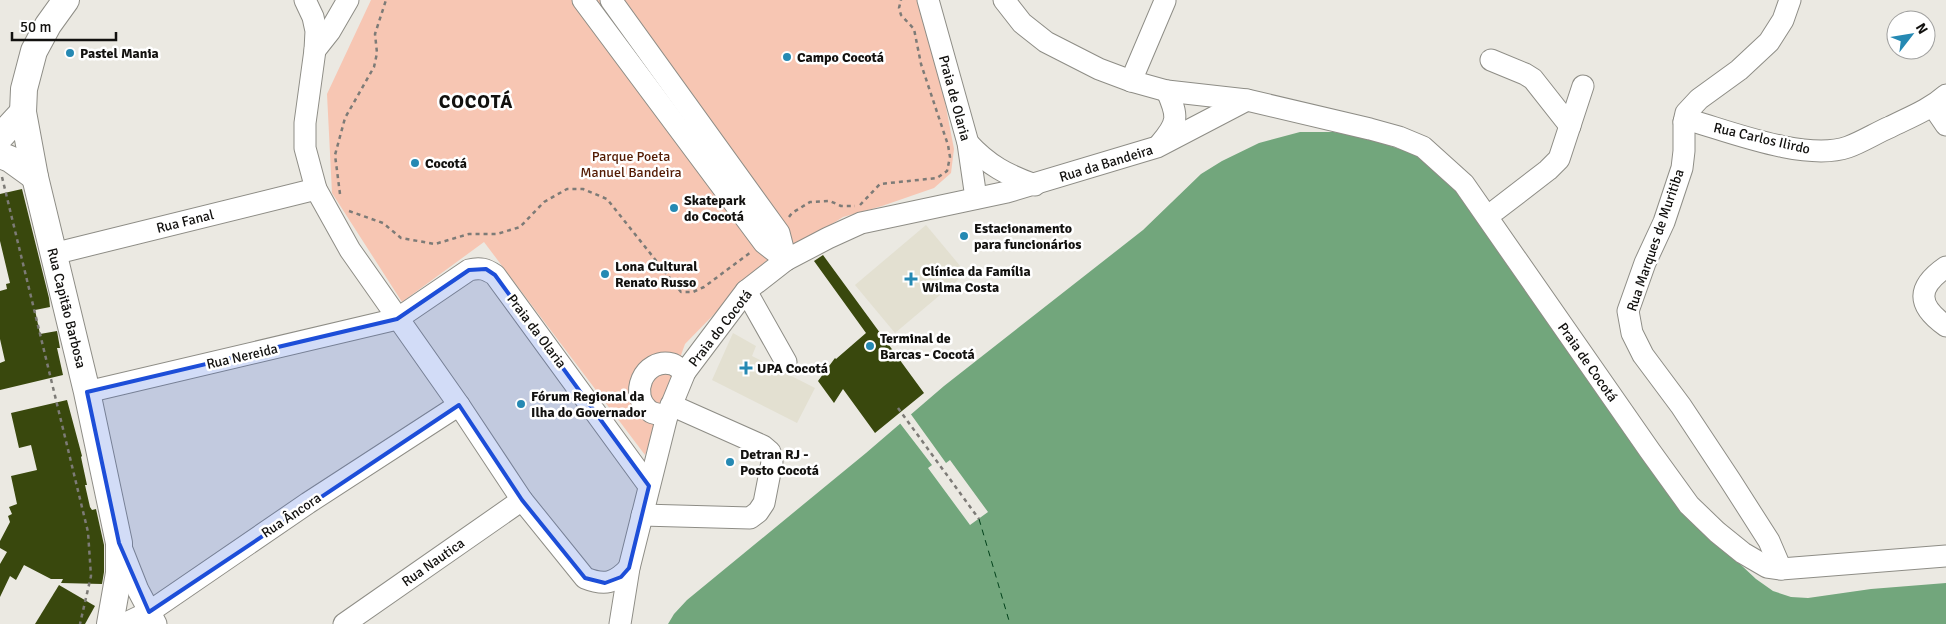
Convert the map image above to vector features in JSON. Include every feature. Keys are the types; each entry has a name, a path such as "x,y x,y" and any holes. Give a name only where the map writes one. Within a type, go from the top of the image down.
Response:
{"main road":[{"name":"Rua Capitão Barbosa","path":"66,0 48,25 34,51 24,89 23,112 35,177 87,392 120,543 119,573 110,624"},
{"path":"0,137 23,112"},
{"path":"0,155 22,166 35,177"}],"street":[{"path":"305,0 313,17 316,31 305,123 305,148 316,189 350,250 459,405 522,500 585,578 595,582 612,581 621,577 629,568"},
{"path":"315,50 330,31 348,0"},
{"path":"583,0 771,238"},
{"path":"612,0 786,260"},
{"name":"Praia de Olaria","path":"928,0 968,143 976,198"},
{"path":"1004,0 1022,23 1046,42 1099,69 1131,82 1221,105"},
{"path":"1684,122 1686,113 1691,106 1739,70 1769,42 1783,20 1790,0"},
{"path":"1131,82 1165,1"},
{"path":"1491,60 1533,79 1570,126"},
{"path":"1496,210 1555,165 1559,159 1583,86"},
{"path":"1157,147 1170,132 1175,121 1176,110 1167,91"},
{"name":"Rua da Bandeira","path":"1035,185 1157,147 1221,105 1247,100"},
{"name":"Praia de Cocotá","path":"1247,100 1370,129 1424,147 1447,167 1468,189 1504,239 1600,380 1689,504 1716,532 1743,553 1767,567 1781,569 1946,556"},
{"path":"1940,101 1946,125"},
{"name":"Rua Carlos Ilirdo","path":"1684,122 1696,122 1740,135 1812,152 1848,147 1940,101"},
{"name":"Rua Marques de Muritiba","path":"1684,122 1682,168 1664,222 1645,263 1632,298 1628,311 1629,322 1632,333 1643,355 1681,406 1725,472 1769,542 1781,569"},
{"path":"968,143 984,160 1011,175 1035,185"},
{"name":"Praia do Cocotá","path":"649,486 669,410 685,372 746,291 786,260 861,223 1035,185"},
{"name":"Rua Fanal","path":"53,254 316,189"},
{"path":"1468,189 1483,195 1496,210 1502,219 1504,239"},
{"path":"1946,267 1927,283 1923,294 1926,306 1946,326"},
{"name":"Praia da Olaria","path":"397,319 469,270 486,269 495,275 535,328 649,486"},
{"path":"746,291 786,362"},
{"name":"Rua Nereida","path":"87,392 397,319"},
{"path":"642,515 750,518 758,512 764,503 772,462 770,452 764,446 669,410 652,412 641,401 639,386 645,372 657,364 672,364 685,372"},
{"name":"Rua Âncora","path":"124,624 152,618 308,503 459,405"},
{"path":"620,624 629,568 649,486"},
{"name":"Rua Nautica","path":"344,624 522,500"},
{"path":"120,543 152,618"}],"path":[{"path":"340,200 335,155 345,118 374,67 378,53 375,34 386,0"},
{"path":"344,208 383,223 401,238 434,244 469,234 497,234 520,227 544,202 567,189 583,189 607,199 680,292 693,292 771,238 792,213 810,202 830,201 841,206 859,206 880,184 937,178 947,171 950,157 948,145 921,64 914,28 901,15 899,8 900,0"},
{"path":"0,174 23,259 88,532 91,576 80,624"},
{"path":"898,408 979,519"}],"highlighted area":[{"path":"486,269 495,275 649,486 629,568 621,577 605,583 585,578 522,500 459,405 149,612 119,543 87,392 397,319 469,270"}],"shaded area":[{"path":"1300,132 1334,132 1366,138 1418,155 1461,189 1695,522 1756,579 1773,591 1791,597 1808,598 1871,589 1946,583 1946,624 668,624 674,614 687,600 866,453 944,386 1143,230 1201,174 1222,161 1259,143"},
{"name":"Clínica da Família Wilma Costa","path":"926,225 966,273 895,333 855,285"},
{"name":"UPA Cocotá","path":"733,333 756,346 752,356 815,388 797,423 712,380"}],"green space":[{"name":"Parque Poeta Manuel Bandeira","path":"371,0 920,0 944,97 954,149 951,173 934,188 843,217 805,241 766,261 685,344 645,455 484,242 402,302 332,193 327,94"}],"pier":[{"path":"910,413 946,463 950,460 988,512 970,525 928,468 932,465 899,422"}],"building":[{"path":"22,189 49,298 50,307 35,310 40,334 57,331 60,348 57,348 63,375 0,390 0,363 5,361 0,339 0,291 7,289 6,284 10,283 0,241 0,194"},
{"name":"Terminal de Barcas - Cocotá","path":"823,255 924,393 875,433 843,389 834,403 818,381 835,358 866,333 814,261"},
{"path":"67,400 82,456 87,485 85,485 90,507 92,510 96,509 104,545 102,584 61,583 63,579 51,579 24,565 16,580 10,576 0,597 0,564 7,552 0,548 0,541 10,522 8,516 12,514 9,507 17,504 11,476 37,470 31,445 19,448 11,413"},
{"path":"59,585 95,606 85,624 35,624"}],"ferry route":[{"path":"979,519 1010,624"}],"place":[{"name":"Pastel Mania","path":"70,53"},
{"name":"Campo Cocotá","path":"787,57"},
{"name":"Cocotá","path":"415,163"},
{"name":"Skatepark do Cocotá","path":"674,208"},
{"name":"Estacionamento para funcionários","path":"964,236"},
{"name":"Lona Cultural Renato Russo","path":"605,274"},
{"name":"Clínica da Família Wilma Costa","path":"911,279"},
{"name":"Terminal de Barcas - Cocotá","path":"870,346"},
{"name":"UPA Cocotá","path":"746,368"},
{"name":"Fórum Regional da Ilha do Governador","path":"521,404"},
{"name":"Detran RJ - Posto Cocotá","path":"730,462"}],"district":[{"name":"COCOTÁ","path":"476,101"}]}
